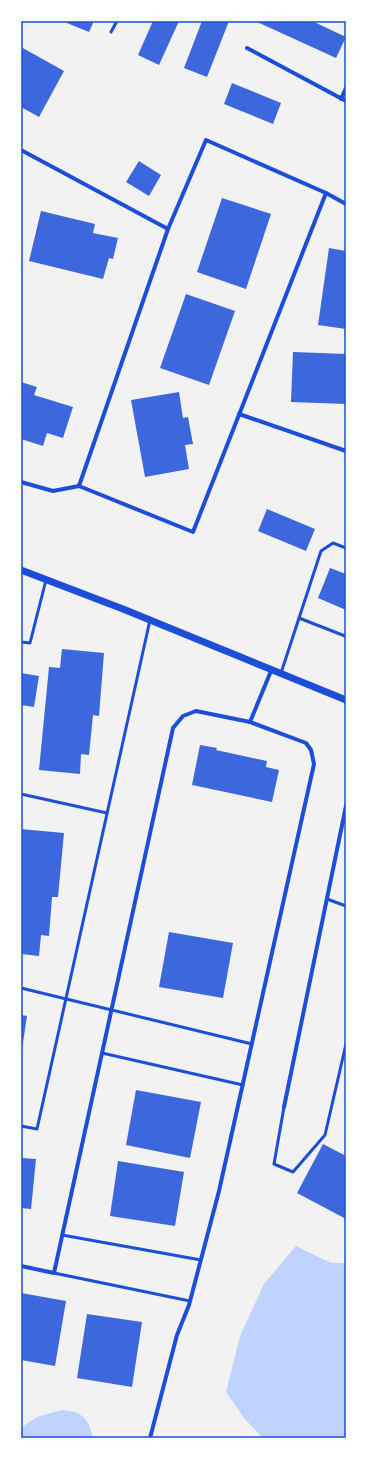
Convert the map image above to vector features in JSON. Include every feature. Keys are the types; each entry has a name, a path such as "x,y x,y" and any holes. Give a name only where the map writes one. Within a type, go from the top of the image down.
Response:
{"street":[{"path":"247,48 346,102"},
{"path":"341,99 346,88"},
{"path":"79,486 168,229 206,140 326,193 346,204"},
{"path":"21,156 22,150 168,229"},
{"path":"21,482 53,491 79,486 193,532 326,193"},
{"path":"239,414 346,451"},
{"path":"21,570 150,620 271,671 346,700"},
{"path":"250,722 271,671"},
{"path":"21,1266 54,1273 173,728 183,716 196,711 250,722 306,742 311,750 314,764 243,1085 219,1191 201,1260 190,1301 177,1335 150,1438"},
{"path":"284,1107 346,806"}],"lane":[{"path":"111,32 117,21"},
{"path":"280,674 320,551 333,543 346,548"},
{"path":"21,642 30,643 46,580"},
{"path":"298,618 345,636"},
{"path":"21,1126 37,1129 150,620"},
{"path":"21,794 107,813"},
{"path":"327,898 346,906"},
{"path":"21,988 252,1044"},
{"path":"284,1107 274,1164 293,1172 326,1135 346,1044"},
{"path":"102,1053 243,1085"},
{"path":"62,1235 201,1260"},
{"path":"54,1273 190,1301"}],"water":[{"path":"296,1246 331,1263 346,1263 346,1438 263,1438 244,1418 226,1392 240,1336 264,1284"},
{"path":"62,1410 75,1412 84,1417 89,1425 93,1438 21,1438 22,1427 37,1417"}],"building":[{"path":"68,21 94,21 89,32 67,23"},
{"path":"153,21 179,21 159,65 138,55"},
{"path":"202,21 229,21 207,77 184,68"},
{"path":"255,21 312,21 346,37 336,58"},
{"path":"21,47 64,71 39,117 21,107"},
{"path":"232,83 281,103 273,124 224,104"},
{"path":"139,161 161,175 149,196 126,182"},
{"path":"222,198 271,214 246,289 197,272"},
{"path":"41,211 95,224 93,233 118,238 113,259 109,258 103,279 29,261"},
{"path":"329,248 346,251 346,329 318,325"},
{"path":"186,294 235,311 209,385 160,368"},
{"path":"293,352 346,354 346,404 291,402"},
{"path":"21,382 37,387 34,395 73,407 63,438 47,433 43,446 21,439"},
{"path":"179,392 183,418 188,417 193,444 185,445 189,469 145,477 131,400"},
{"path":"267,509 315,529 306,551 258,531"},
{"path":"330,568 346,574 346,610 318,598"},
{"path":"62,649 104,653 99,716 93,715 89,755 81,754 80,774 39,770 49,667 60,668"},
{"path":"21,673 39,676 34,707 21,705"},
{"path":"200,745 267,761 266,767 279,770 272,802 192,785"},
{"path":"21,829 64,833 58,897 52,897 49,936 41,935 39,956 21,954"},
{"path":"169,932 233,943 223,998 159,987"},
{"path":"21,1015 27,1016 22,1049 21,1049"},
{"path":"136,1090 201,1102 190,1158 126,1145"},
{"path":"323,1144 346,1156 346,1219 297,1193"},
{"path":"21,1158 36,1159 31,1209 21,1208"},
{"path":"118,1161 184,1172 175,1226 110,1216"},
{"path":"21,1293 66,1301 55,1366 21,1360"},
{"path":"87,1314 142,1322 132,1387 77,1378"}]}
